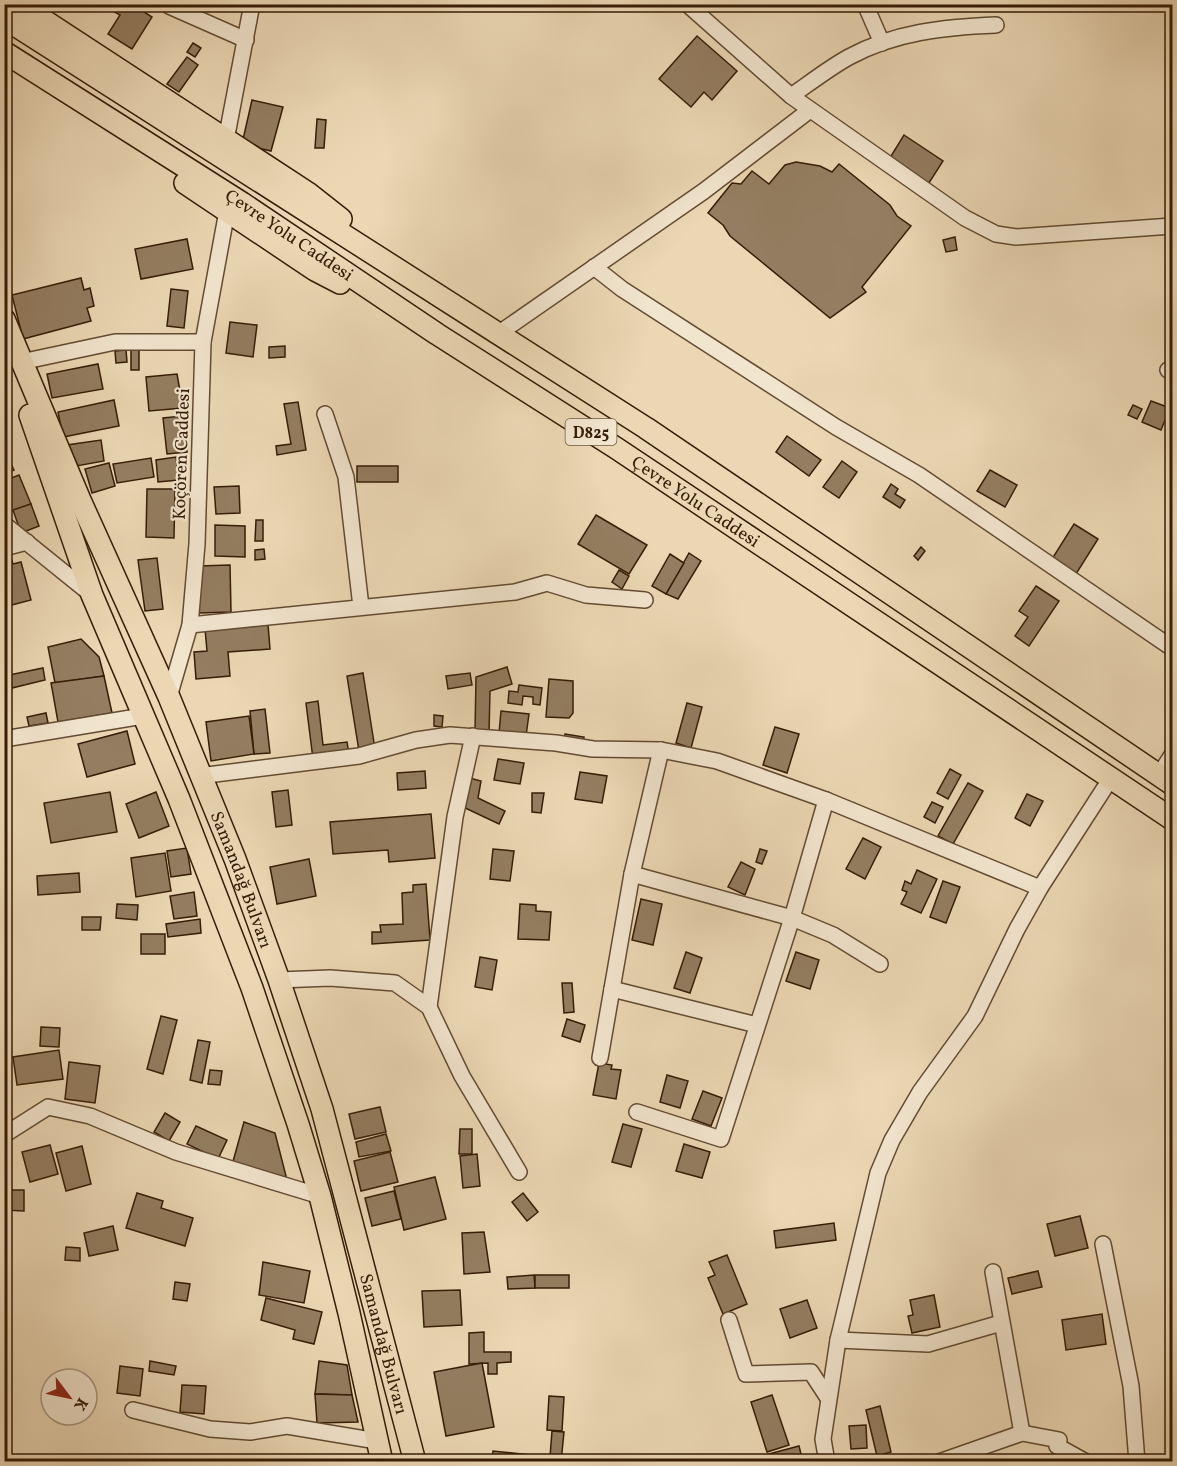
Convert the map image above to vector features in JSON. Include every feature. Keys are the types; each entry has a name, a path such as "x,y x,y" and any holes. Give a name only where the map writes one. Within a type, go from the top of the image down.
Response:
{"highway":[{"path":"19,4 308,193 443,299"},
{"name":"Çevre Yolu Caddesi","path":"4,18 646,428 1166,780"},
{"name":"Çevre Yolu Caddesi","path":"4,52 242,203 437,334 616,448 1173,819"},
{"path":"4,69 315,270 437,334"},
{"name":"Samandağ Bulvarı","path":"4,319 24,397 92,595 179,799 252,988 320,1196 349,1312 379,1451"},
{"name":"Samandağ Bulvarı","path":"13,360 169,697 199,776 235,860 279,980 322,1109 416,1461"}],"street":[{"path":"226,140 252,4"},
{"path":"687,4 791,96 965,218 996,234 1016,237 1173,226"},
{"path":"865,4 882,43"},
{"path":"169,6 246,40"},
{"path":"791,96 848,58 882,43 938,27 996,24"},
{"path":"498,334 704,191 810,110"},
{"name":"Koçören Caddesi","path":"169,697 190,625 197,544 203,342 227,211"},
{"path":"594,267 622,289 836,427 919,475 1173,648"},
{"path":"13,360 115,342 203,342"},
{"path":"325,414 346,477 362,608"},
{"path":"4,524 92,595"},
{"path":"4,548 27,542"},
{"path":"190,625 515,592 547,583 586,595 645,600"},
{"path":"4,739 143,716"},
{"path":"199,776 359,756 416,740 450,735 593,749 661,750 717,761 826,800 1040,888"},
{"path":"429,1007 455,817 473,736"},
{"path":"600,1058 632,874 661,750"},
{"path":"1166,780 1173,755"},
{"path":"827,1461 823,1438 838,1340 878,1173 892,1140 938,1065 975,1016 1017,929 1040,888 1111,778"},
{"path":"637,1112 721,1139 792,918 826,800"},
{"path":"632,874 792,918 832,935 880,964"},
{"path":"279,980 330,978 394,983 429,1007 462,1076 519,1172"},
{"path":"612,989 757,1025"},
{"path":"4,1135 48,1107 90,1116 176,1152 320,1196"},
{"path":"1103,1244 1131,1386 1137,1461"},
{"path":"993,1272 1022,1433"},
{"path":"729,1320 746,1374 811,1372 828,1398"},
{"path":"838,1340 928,1344 1001,1323"},
{"path":"133,1410 218,1430 250,1432 287,1426 379,1451"},
{"path":"939,1461 976,1456 1022,1433 1059,1440 1057,1446 1059,1461"},
{"path":"1057,1446 1086,1461"}],"building":[{"path":"114,4 132,4 152,17 132,49 108,34 120,15 111,10"},
{"path":"341,4 358,4 355,11"},
{"path":"697,36 737,71 712,100 704,92 691,107 659,79"},
{"path":"193,43 201,48 195,57 187,52"},
{"path":"187,57 198,65 179,92 167,84"},
{"path":"252,100 283,107 271,151 242,144"},
{"path":"317,119 326,120 324,148 315,148"},
{"path":"904,135 943,161 927,186 888,161"},
{"path":"796,162 820,166 832,172 839,164 890,205 897,216 911,226 862,287 866,292 830,318 730,236 723,225 708,213 732,183 741,184 752,171 769,184 785,165"},
{"path":"955,237 957,250 946,252 943,240"},
{"path":"187,239 193,269 141,279 135,249"},
{"path":"81,278 84,290 90,288 94,306 87,308 91,321 23,339 12,295"},
{"path":"171,289 188,291 184,328 167,326"},
{"path":"230,322 257,325 253,357 226,353"},
{"path":"285,346 285,357 269,358 269,347"},
{"path":"131,349 139,349 139,370 131,370"},
{"path":"126,350 127,362 116,363 115,351"},
{"path":"98,364 103,389 52,398 47,374"},
{"path":"177,374 183,408 149,411 146,377"},
{"path":"114,400 119,426 63,437 58,412"},
{"path":"1151,401 1170,408 1161,430 1142,422"},
{"path":"298,402 306,450 277,455 276,446 291,444 284,404"},
{"path":"1133,405 1142,409 1137,419 1128,415"},
{"path":"183,416 187,452 167,454 163,418"},
{"path":"787,436 821,460 809,476 776,452"},
{"path":"101,440 104,461 71,467 67,445"},
{"path":"4,449 14,470 4,474"},
{"path":"176,457 179,480 158,482 156,460"},
{"path":"151,458 154,477 117,483 113,464"},
{"path":"842,461 857,472 839,498 823,487"},
{"path":"109,463 115,486 92,493 85,469"},
{"path":"357,466 398,466 398,482 357,482"},
{"path":"990,470 1017,485 1005,507 977,491"},
{"path":"19,475 31,504 4,514 4,481"},
{"path":"891,484 898,489 895,494 905,500 900,508 883,497"},
{"path":"239,486 240,513 216,514 214,487"},
{"path":"147,489 175,489 174,538 146,537"},
{"path":"31,504 39,526 21,533 13,510"},
{"path":"596,515 647,545 629,574 578,544"},
{"path":"256,520 263,520 263,541 255,541"},
{"path":"1074,524 1098,539 1076,574 1052,559"},
{"path":"215,525 245,526 245,557 215,556"},
{"path":"921,547 925,551 918,560 914,556"},
{"path":"264,549 265,559 255,560 255,550"},
{"path":"689,553 701,561 678,599 666,594"},
{"path":"670,554 684,563 666,594 652,586"},
{"path":"11,557 13,564 21,562 31,600 4,607 4,559"},
{"path":"157,558 163,609 145,611 138,560"},
{"path":"230,565 231,612 199,613 198,566"},
{"path":"619,570 629,576 622,589 612,582"},
{"path":"1036,586 1059,601 1029,646 1015,636 1028,617 1019,611"},
{"path":"268,624 270,649 228,652 230,676 196,679 194,652 207,651 205,629"},
{"path":"81,639 99,657 104,676 55,683 48,647"},
{"path":"507,667 512,684 490,691 489,733 475,732 476,677"},
{"path":"43,668 45,680 12,688 9,675"},
{"path":"363,673 375,749 359,751 347,676"},
{"path":"470,673 472,685 448,689 446,676"},
{"path":"104,676 112,713 58,722 51,683"},
{"path":"549,679 573,681 573,713 569,718 546,717"},
{"path":"519,685 542,688 540,705 533,704 533,697 523,696 522,705 508,703 509,691 518,692"},
{"path":"318,701 323,745 347,742 349,754 313,759 306,703"},
{"path":"687,703 702,707 691,748 676,743"},
{"path":"265,709 270,753 254,754 250,711"},
{"path":"501,711 529,714 526,736 499,733"},
{"path":"46,713 48,723 29,726 27,717"},
{"path":"434,715 443,716 442,727 434,726"},
{"path":"249,716 254,754 211,761 206,722"},
{"path":"775,727 799,734 787,773 763,765"},
{"path":"127,731 135,764 87,777 78,744"},
{"path":"565,734 584,737 583,743 564,740"},
{"path":"498,759 524,763 520,784 494,780"},
{"path":"950,769 961,775 948,799 937,793"},
{"path":"425,771 426,788 398,790 397,773"},
{"path":"580,772 607,776 602,803 575,799"},
{"path":"466,777 481,781 478,798 505,811 499,824 461,806"},
{"path":"968,783 983,791 953,844 938,836"},
{"path":"288,790 292,825 276,827 272,792"},
{"path":"110,792 117,832 51,843 44,803"},
{"path":"156,792 169,826 139,838 126,804"},
{"path":"532,793 544,793 541,813 532,812"},
{"path":"1027,794 1043,801 1030,826 1015,818"},
{"path":"932,802 943,807 935,823 924,817"},
{"path":"431,814 435,858 389,862 388,850 333,854 330,822"},
{"path":"863,838 881,847 865,879 846,869"},
{"path":"187,848 191,874 171,877 167,851"},
{"path":"493,849 514,851 510,881 490,879"},
{"path":"760,849 767,851 762,864 756,862"},
{"path":"165,853 171,891 136,897 131,858"},
{"path":"309,859 316,896 277,904 270,867"},
{"path":"741,862 755,869 745,895 728,887"},
{"path":"917,870 937,879 921,913 901,904 907,892 902,890 905,881 911,884"},
{"path":"79,873 80,892 38,895 37,876"},
{"path":"943,881 960,887 946,923 930,917"},
{"path":"426,884 430,940 372,944 372,932 381,932 380,925 403,924 402,893 413,892 413,885"},
{"path":"194,892 197,916 174,919 170,896"},
{"path":"641,899 662,904 653,945 632,940"},
{"path":"117,904 138,905 137,920 116,918"},
{"path":"520,904 536,905 536,911 551,912 549,940 518,939"},
{"path":"82,917 101,917 100,930 82,930"},
{"path":"200,919 201,933 168,937 166,924"},
{"path":"141,934 165,934 165,954 141,954"},
{"path":"686,952 702,958 690,993 674,988"},
{"path":"796,952 819,960 810,989 786,981"},
{"path":"480,957 497,960 492,990 475,987"},
{"path":"562,983 572,983 574,1012 564,1013"},
{"path":"161,1016 177,1020 163,1074 147,1069"},
{"path":"567,1019 585,1025 580,1042 562,1036"},
{"path":"41,1027 60,1028 59,1047 40,1046"},
{"path":"198,1040 210,1042 202,1083 190,1080"},
{"path":"59,1050 63,1079 17,1085 13,1057"},
{"path":"69,1062 100,1066 95,1103 65,1099"},
{"path":"599,1063 612,1065 611,1069 621,1070 616,1099 593,1095"},
{"path":"210,1070 222,1071 220,1085 208,1084"},
{"path":"667,1075 688,1081 680,1108 660,1102"},
{"path":"703,1091 722,1098 711,1126 692,1119"},
{"path":"4,1092 12,1129 4,1131"},
{"path":"380,1107 386,1132 355,1139 349,1114"},
{"path":"165,1113 180,1122 169,1141 154,1132"},
{"path":"244,1122 275,1133 287,1180 232,1165"},
{"path":"623,1124 642,1129 631,1167 612,1162"},
{"path":"196,1126 227,1140 218,1159 187,1144"},
{"path":"460,1129 472,1129 472,1154 459,1154"},
{"path":"386,1134 391,1151 359,1157 356,1142"},
{"path":"684,1144 710,1152 702,1178 676,1171"},
{"path":"50,1145 58,1174 30,1182 22,1152"},
{"path":"82,1146 91,1184 66,1191 56,1153"},
{"path":"390,1152 398,1182 361,1191 354,1161"},
{"path":"477,1154 480,1186 463,1188 460,1156"},
{"path":"435,1177 446,1219 404,1230 394,1187"},
{"path":"4,1190 24,1190 24,1211 4,1210"},
{"path":"394,1191 401,1219 372,1226 365,1198"},
{"path":"137,1193 163,1201 161,1208 193,1218 185,1246 126,1228"},
{"path":"523,1193 538,1212 527,1221 512,1202"},
{"path":"1080,1216 1088,1248 1055,1256 1047,1224"},
{"path":"834,1223 836,1240 776,1248 774,1231"},
{"path":"113,1226 118,1250 89,1256 84,1233"},
{"path":"484,1232 490,1272 464,1274 462,1233"},
{"path":"66,1247 80,1248 80,1261 65,1260"},
{"path":"727,1255 747,1304 723,1314 708,1278 715,1275 709,1262"},
{"path":"263,1262 310,1271 304,1303 259,1295"},
{"path":"1038,1271 1042,1287 1012,1294 1008,1278"},
{"path":"534,1275 535,1288 508,1289 507,1277"},
{"path":"535,1275 569,1275 569,1288 535,1288"},
{"path":"175,1282 190,1284 187,1301 173,1299"},
{"path":"460,1290 462,1325 424,1327 422,1291"},
{"path":"934,1295 940,1327 912,1333 908,1316 913,1315 910,1300"},
{"path":"266,1298 322,1312 314,1344 293,1339 295,1330 261,1320"},
{"path":"807,1300 817,1328 790,1338 780,1309"},
{"path":"1102,1314 1106,1344 1066,1350 1062,1320"},
{"path":"484,1332 484,1352 511,1352 511,1362 497,1363 497,1374 488,1374 488,1363 469,1364 469,1333"},
{"path":"150,1361 176,1366 174,1375 149,1371"},
{"path":"319,1361 347,1365 352,1395 315,1394"},
{"path":"482,1363 494,1427 446,1436 434,1372"},
{"path":"120,1366 143,1369 140,1396 117,1393"},
{"path":"182,1385 206,1386 204,1414 180,1412"},
{"path":"315,1394 352,1395 358,1422 317,1423"},
{"path":"772,1395 789,1445 767,1452 751,1402"},
{"path":"549,1396 564,1397 562,1431 547,1430"},
{"path":"880,1406 891,1452 877,1456 866,1410"},
{"path":"866,1425 867,1448 851,1449 849,1426"},
{"path":"552,1431 564,1432 561,1462 492,1462 493,1451 550,1457"},
{"path":"799,1446 803,1462 767,1462 765,1455"}]}
